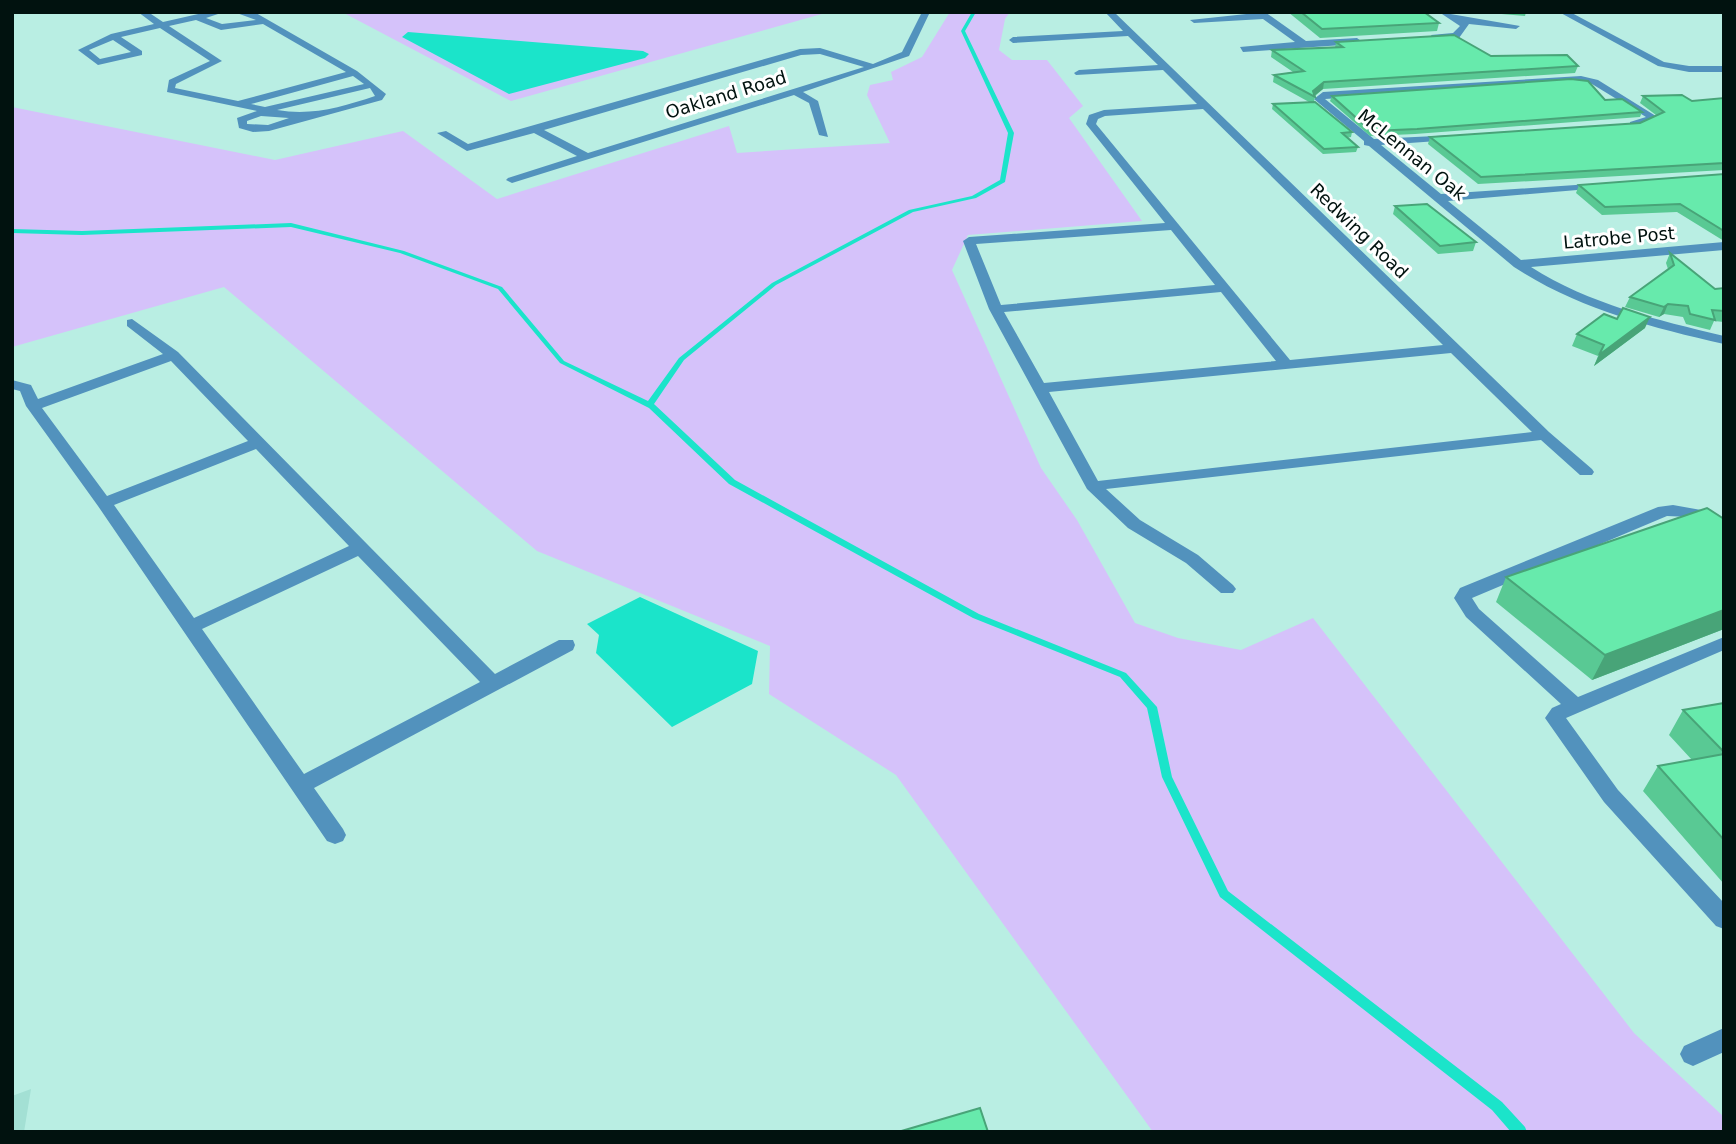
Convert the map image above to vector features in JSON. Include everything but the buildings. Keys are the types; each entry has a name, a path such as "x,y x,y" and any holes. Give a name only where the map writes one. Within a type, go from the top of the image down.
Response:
{"street":[{"path":"143,12 217,61 172,82 170,90 236,105 306,116"},
{"path":"114,36 139,53 98,62 83,50 114,36 220,12"},
{"path":"238,12 264,21 354,73 372,85 382,94 379,98 269,128 253,130 243,127 241,120 265,110 372,85"},
{"name":"Oakland Road","path":"512,180 874,67 906,54 926,12"},
{"name":"Redwing Road","path":"1109,12 1544,435 1587,472"},
{"path":"1429,37 1456,36 1465,25 1443,12"},
{"path":"1563,12 1661,64 1689,69 1724,69"},
{"path":"1194,20 1262,14 1304,44"},
{"path":"197,17 221,27 264,21"},
{"path":"1456,20 1516,26"},
{"path":"1013,40 1130,33"},
{"path":"1243,49 1373,40"},
{"path":"442,133 467,148 800,52 820,51 874,67"},
{"path":"1079,73 1165,67"},
{"path":"236,105 354,73"},
{"name":"McLennan Oak","path":"1624,124 1652,121 1654,118 1595,82 1581,79 1320,97 1321,104 1368,143 1518,264 1550,285 1615,312 1724,340"},
{"path":"795,92 813,101 824,135"},
{"path":"1205,106 1104,113 1093,117 1091,124 1285,363"},
{"path":"535,129 587,157"},
{"path":"1368,143 1462,136"},
{"path":"1437,198 1614,184"},
{"path":"1172,226 970,241 996,309 1093,485 1134,524 1192,559 1227,589"},
{"name":"Latrobe Post","path":"1518,264 1724,247"},
{"path":"996,309 1222,288"},
{"path":"132,323 173,355 493,684"},
{"path":"1040,388 1455,348"},
{"path":"24,402 173,355"},
{"path":"12,384 26,388 24,402 104,503 335,835"},
{"path":"1093,485 1544,435"},
{"path":"104,503 257,443"},
{"path":"1575,706 1472,613 1463,598 1466,592 1664,511 1679,509 1694,512 1724,528"},
{"path":"191,627 360,548"},
{"path":"1724,643 1559,713 1555,718 1611,796 1724,919"},
{"path":"301,785 566,645"},
{"path":"1693,1055 1724,1039"}],"shaded area":[{"path":"342,12 829,12 511,101"},
{"path":"950,12 1010,12 1005,19 999,50 1012,60 1047,60 1083,106 1069,118 1142,221 968,235 952,270 1041,468 1077,520 1135,623 1178,638 1241,650 1313,618 1634,1033 1724,1117 1724,1132 1153,1132 896,775 769,694 770,646 537,551 224,287 12,347 12,107 275,160 403,131 497,199 729,126 737,153 890,143 867,95 870,85 893,80 891,72 922,57"},
{"path":"408,32 643,51 649,54 645,58 509,94 402,37"},
{"path":"640,597 758,651 752,684 672,727 596,653 599,635 587,624"},
{"path":"31,1089 24,1132 12,1132 12,1096"}],"waterway":[{"path":"650,405 681,359 774,284 911,211 974,197 1003,181 1011,133 963,31 974,12"},
{"path":"12,231 82,233 291,225 402,252 500,288 562,362 650,405"},
{"path":"650,405 732,482 976,616 1123,675 1152,707 1167,777 1224,894 1497,1106 1520,1132"}]}
